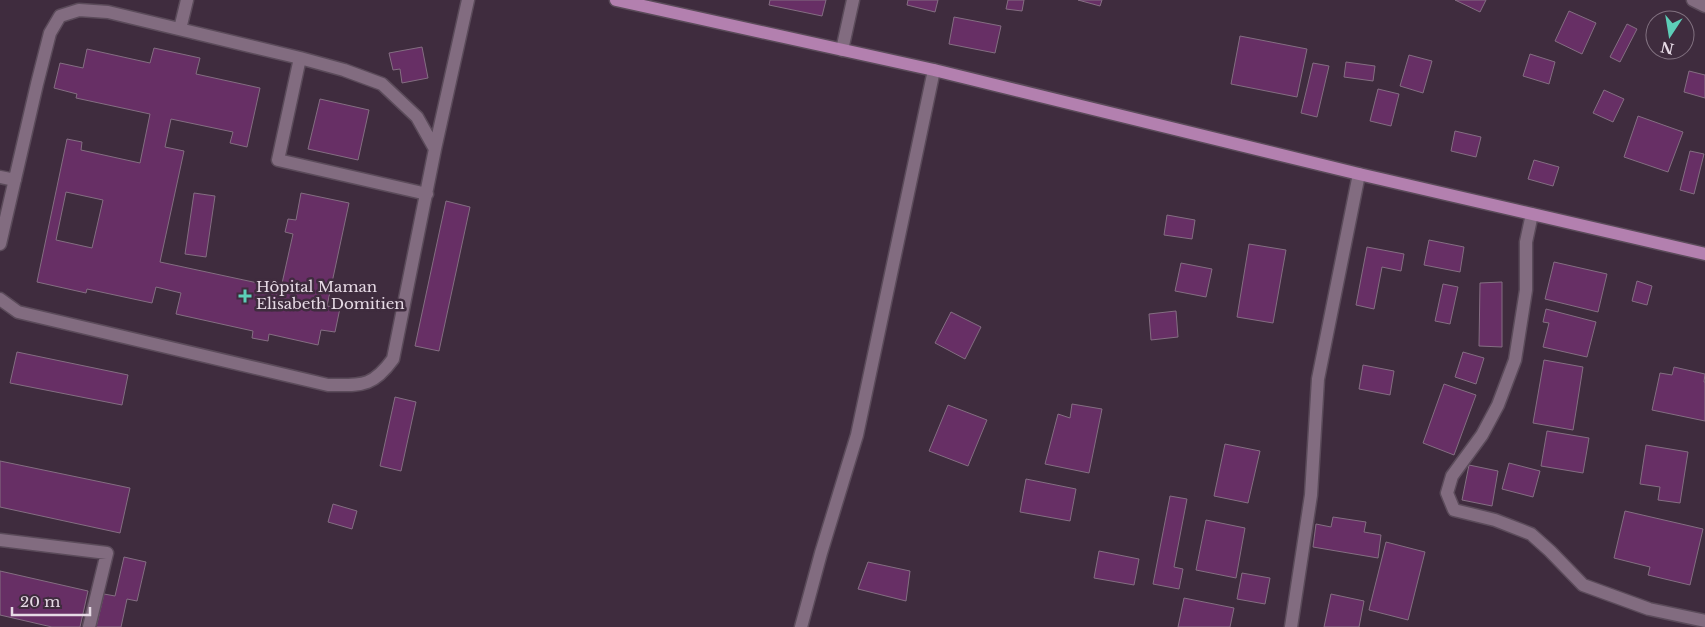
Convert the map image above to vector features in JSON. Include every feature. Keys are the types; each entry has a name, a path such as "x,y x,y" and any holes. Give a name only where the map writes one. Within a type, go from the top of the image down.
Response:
{"main road":[{"path":"616,0 934,70 1359,174 1705,254"}],"street":[{"path":"180,29 186,0"},
{"path":"0,299 18,312 328,385 362,386 383,373 393,359 435,149 468,0"},
{"path":"842,50 853,0"},
{"path":"1694,0 1705,6"},
{"path":"0,244 50,33 60,16 79,10 108,12 300,58 344,70 382,84 417,117 435,149"},
{"path":"300,58 278,160 427,194"},
{"path":"801,627 856,436 934,70"},
{"path":"1292,627 1311,495 1318,379 1359,174"},
{"path":"0,177 15,180"},
{"path":"1532,214 1526,242 1526,290 1515,360 1498,405 1482,434 1452,476 1447,493 1454,510 1495,520 1531,534 1583,585 1649,609 1705,621"},
{"path":"0,540 107,553 89,627"}],"building":[{"path":"770,0 826,0 822,16 769,5"},
{"path":"908,0 938,0 935,12 907,5"},
{"path":"1008,0 1024,0 1022,11 1006,9"},
{"path":"1078,0 1102,0 1100,6"},
{"path":"1455,0 1486,0 1480,12"},
{"path":"1569,11 1596,23 1582,54 1555,41"},
{"path":"954,17 1001,26 995,53 949,44"},
{"path":"1627,24 1637,29 1620,62 1610,57"},
{"path":"1240,36 1307,49 1297,97 1231,84"},
{"path":"422,47 428,78 402,83 400,69 393,70 389,53"},
{"path":"154,48 200,58 196,74 260,88 247,147 230,143 233,132 171,119 165,147 184,151 160,262 281,288 293,234 285,232 288,219 296,220 301,193 349,203 327,306 340,308 335,332 321,330 318,345 269,334 268,341 252,338 253,331 176,314 181,293 156,287 152,303 87,289 86,293 37,282 67,139 82,142 81,150 140,163 150,114 76,98 77,94 54,88 60,63 83,68 87,49 150,63","holes":["66,192 103,200 92,248 56,240"]},
{"path":"1530,54 1555,62 1549,84 1523,76"},
{"path":"1409,55 1432,61 1423,93 1400,86"},
{"path":"1346,62 1375,66 1373,81 1344,77"},
{"path":"1313,63 1329,66 1317,117 1301,113"},
{"path":"1689,71 1705,75 1705,98 1684,92"},
{"path":"1378,89 1399,94 1391,126 1370,121"},
{"path":"1604,90 1624,99 1613,122 1593,113"},
{"path":"320,99 369,110 358,160 308,149"},
{"path":"1638,116 1683,132 1668,172 1624,157"},
{"path":"1455,131 1481,137 1476,157 1451,151"},
{"path":"1690,151 1704,154 1694,194 1680,190"},
{"path":"1534,160 1559,167 1553,186 1528,179"},
{"path":"194,193 215,196 206,257 185,254"},
{"path":"446,201 470,207 439,351 415,346"},
{"path":"1167,215 1195,220 1192,239 1164,235"},
{"path":"1429,240 1464,247 1460,272 1424,265"},
{"path":"1249,244 1286,250 1273,323 1237,317"},
{"path":"1367,247 1404,254 1401,271 1382,267 1374,309 1356,305"},
{"path":"1554,262 1607,274 1598,312 1545,299"},
{"path":"1181,263 1212,269 1206,297 1175,291"},
{"path":"1637,281 1652,286 1647,305 1632,301"},
{"path":"1502,282 1502,347 1479,346 1480,283"},
{"path":"1443,284 1458,287 1450,324 1435,321"},
{"path":"1546,309 1596,322 1587,357 1543,347 1549,323 1543,322"},
{"path":"1176,311 1178,337 1151,340 1149,314"},
{"path":"951,312 981,327 965,359 935,343"},
{"path":"17,352 128,375 122,405 10,383"},
{"path":"1463,352 1484,358 1476,384 1455,377"},
{"path":"1544,360 1583,367 1573,430 1533,423"},
{"path":"1363,365 1394,371 1390,395 1359,389"},
{"path":"1674,367 1705,374 1705,421 1652,410 1660,373 1672,375"},
{"path":"1444,384 1476,395 1454,455 1423,443"},
{"path":"395,397 416,402 401,471 380,466"},
{"path":"1072,404 1102,409 1089,473 1045,464 1058,414 1070,418"},
{"path":"948,405 987,420 968,466 929,451"},
{"path":"1547,431 1589,438 1583,473 1541,466"},
{"path":"1225,444 1260,451 1248,503 1214,496"},
{"path":"1646,445 1688,452 1680,503 1658,500 1660,487 1640,484"},
{"path":"0,461 130,488 120,533 0,507"},
{"path":"1509,463 1540,471 1533,497 1502,489"},
{"path":"1469,465 1498,471 1492,506 1462,500"},
{"path":"1026,479 1076,489 1070,521 1020,512"},
{"path":"1170,496 1187,499 1174,567 1183,569 1179,589 1153,584"},
{"path":"333,504 357,511 352,529 328,522"},
{"path":"1625,511 1703,529 1690,585 1648,575 1650,567 1614,558"},
{"path":"1333,517 1366,522 1364,532 1381,535 1378,558 1313,547 1316,524 1331,527"},
{"path":"1206,520 1245,528 1236,578 1196,570"},
{"path":"1386,542 1425,552 1408,620 1369,610"},
{"path":"1099,551 1139,559 1134,585 1094,578"},
{"path":"124,557 146,562 137,601 127,599 121,627 96,627 104,594 115,596"},
{"path":"868,562 910,571 906,601 858,589"},
{"path":"0,571 88,591 80,627 52,627 0,615"},
{"path":"1242,573 1270,578 1265,604 1237,599"},
{"path":"1331,594 1364,601 1359,627 1324,627"},
{"path":"1184,598 1234,608 1230,627 1178,627"}],"place":[{"name":"Hôpital Maman Elisabeth Domitien","path":"245,296"}]}
